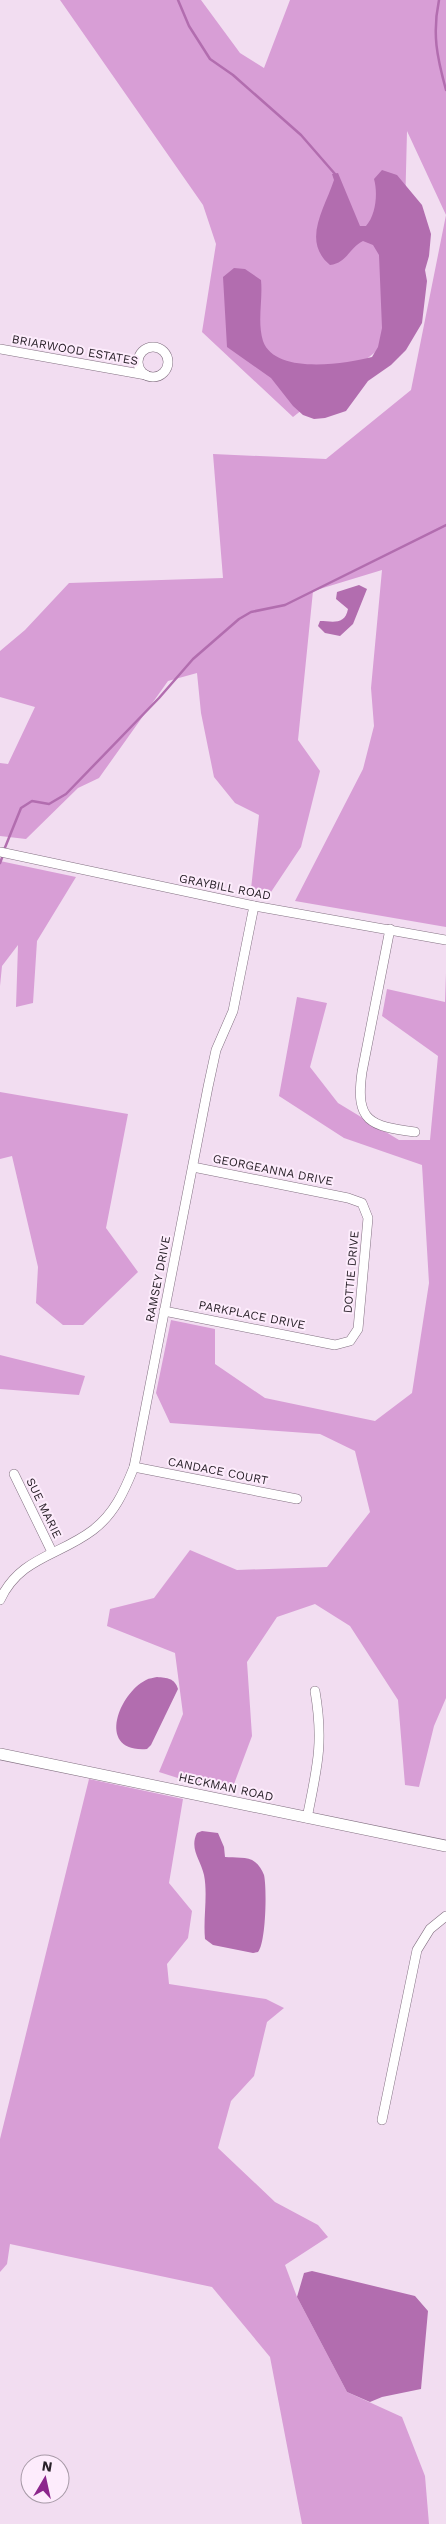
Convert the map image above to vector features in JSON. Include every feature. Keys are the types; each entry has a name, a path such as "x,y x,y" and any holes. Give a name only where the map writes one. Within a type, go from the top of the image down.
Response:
{"street":[{"name":"BRIARWOOD ESTATES","path":"0,349 146,375"},
{"name":"GRAYBILL ROAD","path":"0,852 254,906 446,940"},
{"name":"RAMSEY DRIVE","path":"0,1600 13,1579 23,1570 92,1531 104,1521 124,1494 134,1467 216,1050 233,1011 254,906"},
{"path":"390,929 363,1063 360,1088 361,1107 369,1120 376,1124 415,1132"},
{"name":"GEORGEANNA DRIVE","path":"193,1167 348,1198"},
{"name":"DOTTIE DRIVE","path":"335,1345 350,1341 358,1329 368,1218 362,1203 348,1198"},
{"name":"PARKPLACE DRIVE","path":"164,1311 335,1345"},
{"name":"CANDACE COURT","path":"134,1467 297,1499"},
{"name":"SUE MARIE","path":"14,1474 52,1552"},
{"path":"307,1818 320,1742 320,1723 315,1691"},
{"name":"HECKMAN ROAD","path":"0,1754 446,1846"},
{"path":"382,2120 417,1950 430,1930 446,1916"}],"shaded area":[{"path":"60,0 201,0 240,53 264,68 290,0 446,0 446,215 407,131 402,331 293,417 202,332 216,244 203,205"},
{"path":"382,170 397,175 422,205 431,234 429,256 425,270 427,281 422,323 406,350 391,365 368,381 346,411 325,418 314,419 303,415 293,406 271,378 227,347 223,277 234,268 245,269 261,280 260,326 263,341 270,352 281,359 296,363 329,364 372,357 378,347 382,328 379,255 373,245 363,241 336,264 330,265 321,256 317,246 316,235 321,213 334,180 332,174 338,173 360,226 366,226 372,216 375,204 376,191 374,179"},
{"path":"446,215 446,927 295,901 363,769 374,726 371,688 382,570 313,591 298,740 320,771 301,847 267,898 251,889 259,815 235,803 214,777 201,713 197,673 168,681 99,778 78,788 26,839 0,836 0,763 8,764 35,707 0,697 0,651 25,630 69,583 223,578 213,454 326,459 411,390"},
{"path":"359,585 367,589 353,624 340,636 325,633 318,626 320,621 333,622 341,620 348,609 336,599 337,592"},
{"path":"0,861 76,877 37,941 33,1003 16,1007 18,945 2,966 0,986"},
{"path":"446,973 446,1698 434,1726 419,1787 405,1785 398,1700 350,1626 315,1604 277,1617 247,1662 252,1736 234,1784 203,1786 159,1772 183,1714 175,1653 107,1626 110,1609 154,1598 190,1550 237,1570 327,1567 370,1512 355,1451 320,1434 170,1423 156,1393 171,1320 215,1329 215,1364 265,1398 375,1421 412,1393 429,1283 422,1165 344,1138 279,1096 297,997 327,1003 310,1067 338,1103 399,1140 430,1140 438,1056 382,1016 387,989 445,1002"},
{"path":"0,1092 128,1114 106,1228 138,1272 83,1325 63,1325 36,1303 38,1267 12,1156 0,1159"},
{"path":"0,1355 85,1376 79,1395 0,1389"},
{"path":"157,1677 173,1681 178,1689 151,1745 147,1749 131,1748 121,1742 117,1733 117,1721 121,1709 127,1697 136,1687 147,1679"},
{"path":"89,1779 183,1799 169,1883 192,1911 188,1938 167,1964 169,1984 266,1999 284,2008 267,2022 254,2076 231,2101 218,2148 275,2202 318,2225 328,2237 285,2265 297,2297 347,2392 402,2417 425,2476 429,2524 302,2524 270,2357 212,2287 10,2244 7,2264 0,2272 0,2139"},
{"path":"202,1831 218,1833 224,1847 225,1857 252,1860 258,1865 264,1875 265,1915 263,1938 258,1952 253,1953 213,1945 205,1939 205,1883 203,1870 194,1844 197,1833"},
{"path":"312,2271 415,2296 428,2311 421,2389 382,2397 370,2402 347,2392 297,2297 304,2273"}],"waterway":[{"path":"178,0 189,26 210,59 233,75 301,135 335,174"},
{"path":"439,0 436,35 440,67 446,90"},
{"path":"4,850 21,808 32,801 49,804 66,794 159,698 193,659 239,619 251,612 285,605 446,525"},
{"path":"0,863 3,855"}]}
